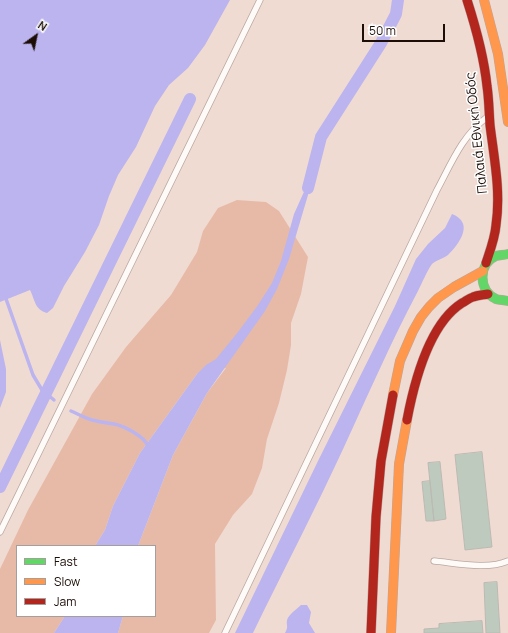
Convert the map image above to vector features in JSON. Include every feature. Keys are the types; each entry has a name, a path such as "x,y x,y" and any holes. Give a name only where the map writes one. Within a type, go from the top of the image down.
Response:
{"street":[{"name":"Παλαιά Εθνική Οδός","path":"467,0 472,13 482,56 497,180 497,220 493,242 484,267"},
{"path":"484,0 498,54 508,122"},
{"path":"391,633 387,507 381,461 400,361 407,343 421,317 438,298 484,267 498,254 508,254"},
{"path":"484,267 482,279 488,294 495,299 506,303"},
{"path":"370,633 387,507 400,464 410,405 422,362 433,337 456,307 472,297 488,294"}],"lane":[{"path":"0,532 260,0"},
{"path":"225,633 437,190 462,143 476,126 489,116"},
{"path":"434,561 487,566 497,565 508,561"}],"shaded area":[{"path":"0,0 230,0 205,45 188,68 169,85 155,106 136,147 118,175 99,225 85,252 64,286 53,308 47,313 40,310 34,301 30,290 0,302"},
{"path":"312,174 311,185 289,259 277,289 265,311 207,393 173,455 138,545 96,545 105,530 113,506 140,453 197,374 206,365 216,359 258,305 272,283 281,261 294,214"},
{"path":"237,200 266,202 279,211 308,257 301,294 291,323 291,345 287,370 279,403 267,439 262,468 252,494 233,515 215,544 216,620 209,633 118,633 123,617 156,617 156,545 138,545 173,455 207,393 226,368 197,374 140,453 113,506 105,530 96,545 16,545 16,617 64,617 54,633 0,633 0,569 28,510 92,394 126,347 171,295 197,252 203,231 218,208"},
{"path":"452,214 459,218 463,223 463,234 460,240 448,255 432,264 426,274 389,349 322,494 253,633 235,633 395,306 416,259 428,244 445,228"},
{"path":"0,340 6,369 6,392 0,408"},
{"path":"301,605 307,605 311,612 309,623 315,633 285,633 288,618"},
{"path":"64,617 123,617 118,633 54,633"}],"building":[{"path":"482,452 492,547 465,550 455,455"},
{"path":"440,462 446,519 434,521 428,463"},
{"path":"430,481 434,521 426,521 422,482"},
{"path":"497,582 500,633 486,633 484,583"},
{"path":"482,621 483,633 424,633 424,629 439,628 439,624"}],"waterway":[{"path":"308,188 321,137 381,43 396,14 398,0"},
{"path":"0,487 190,99"},
{"path":"5,296 33,375 42,390 54,400"},
{"path":"71,411 92,420 114,424 128,429 138,435 146,442 148,446"}],"traffic: fast":[{"path":"508,254 496,256 490,260 483,271 482,277 483,284 490,295 496,299 508,301"}],"traffic: slow":[{"path":"484,0 498,54 508,122"},
{"path":"393,395 400,361 421,317 438,298 454,287 483,271"},
{"path":"391,633 399,464 407,420"}],"traffic: jam":[{"path":"467,0 474,21 486,75 498,200 495,230 486,263"},
{"path":"407,420 419,372 432,339 440,325 450,313 462,303 472,297 488,294"},
{"path":"371,633 376,517 381,461 393,395"}]}
